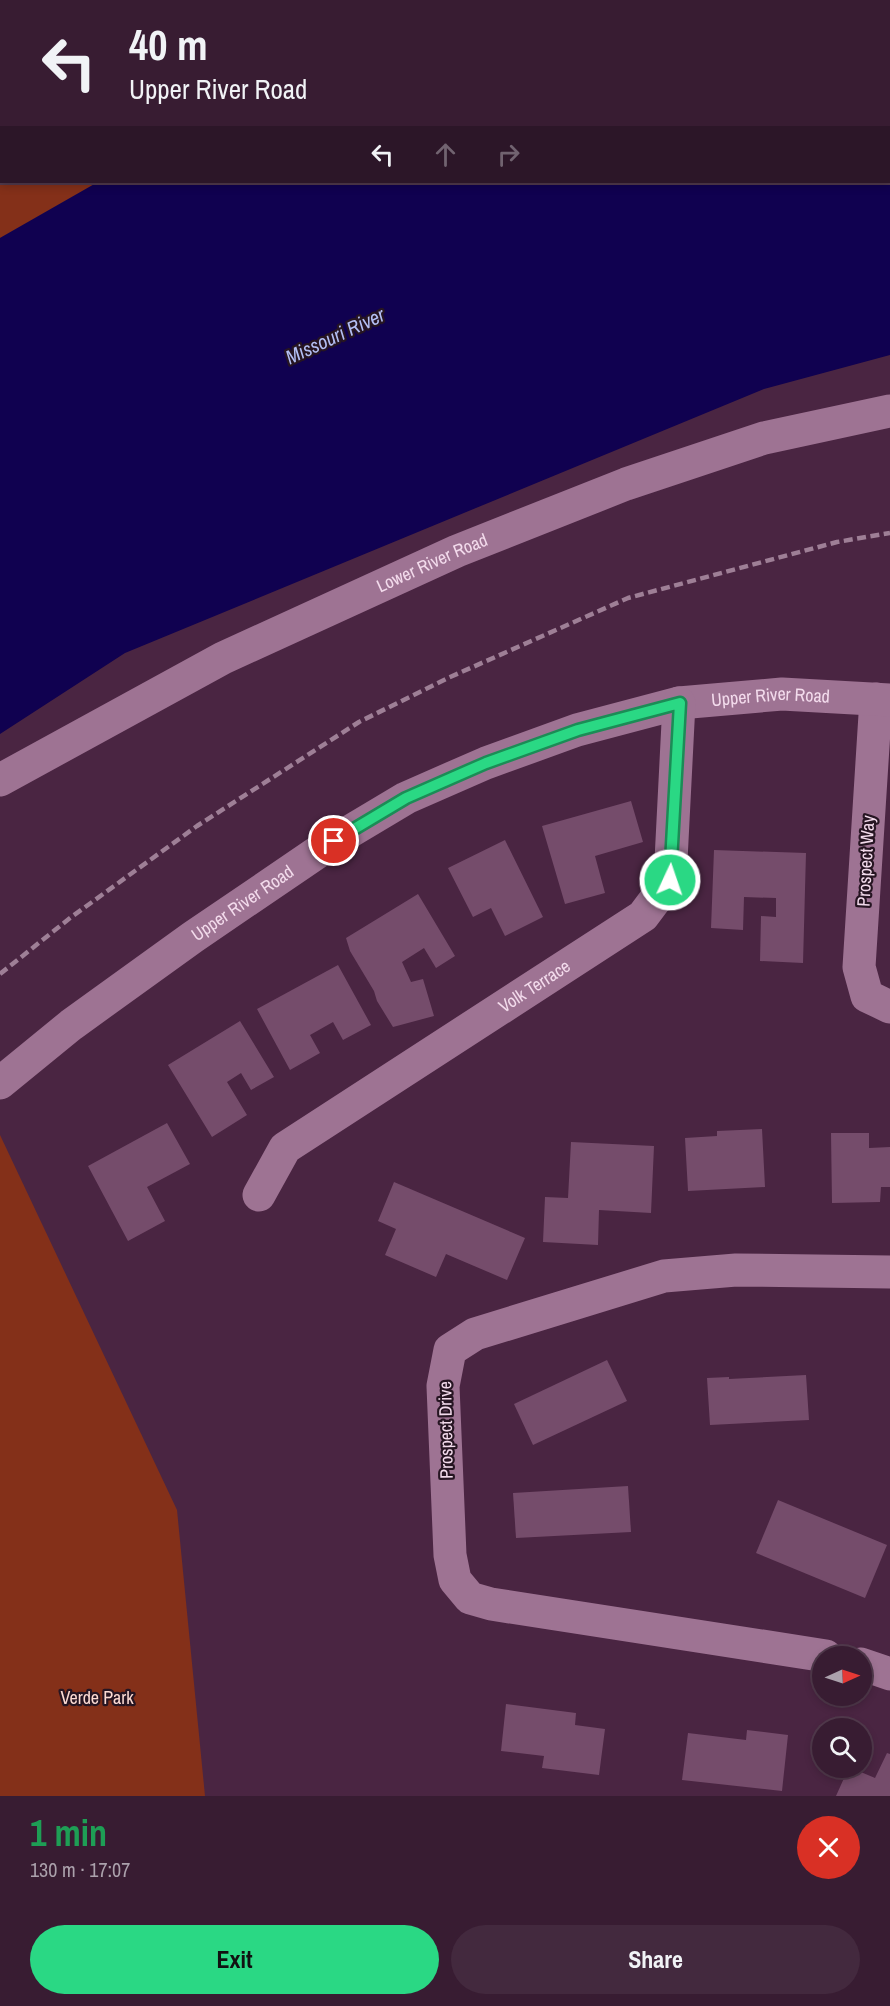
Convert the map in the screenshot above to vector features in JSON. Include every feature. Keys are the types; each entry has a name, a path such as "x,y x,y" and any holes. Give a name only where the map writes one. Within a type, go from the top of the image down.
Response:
{"street":[{"name":"Lower River Road","path":"0,780 223,658 457,551 626,484 764,438 890,411"},
{"name":"Upper River Road","path":"0,1083 71,1025 193,937 334,841 406,798 486,763 578,730 680,703 782,694 883,699"},
{"name":"Prospect Way","path":"883,699 860,967 867,996 890,1007"},
{"name":"Volk Terrace","path":"259,1195 285,1148 643,916 670,880 680,703"},
{"name":"Prospect Drive","path":"812,1654 491,1604 470,1598 455,1580 450,1555 443,1386 450,1350 475,1334 664,1276 736,1270 890,1272"},
{"path":"872,1668 890,1674"}],"green space":[{"path":"0,183 96,183 0,238"},
{"name":"Verde Park","path":"0,1135 177,1510 205,1796 0,1796"}],"water":[{"name":"Missouri River","path":"96,183 890,183 890,355 764,389 125,653 0,734 0,238"}],"building":[{"path":"631,801 643,842 595,856 605,893 565,904 542,826"},
{"path":"505,840 543,917 505,936 491,908 473,917 448,868"},
{"path":"714,850 806,853 803,963 760,961 761,916 776,917 776,898 744,897 743,930 711,928"},
{"path":"418,894 455,956 436,968 424,948 402,962 411,982 423,979 434,1016 393,1027 350,951 346,938"},
{"path":"338,965 371,1025 343,1040 333,1022 310,1035 320,1053 290,1070 257,1009"},
{"path":"240,1021 274,1077 251,1090 241,1073 227,1082 247,1115 212,1137 168,1065"},
{"path":"167,1123 190,1164 147,1187 165,1221 128,1241 88,1166"},
{"path":"762,1129 765,1187 688,1191 685,1138 717,1136 717,1131"},
{"path":"831,1133 869,1133 869,1148 890,1147 890,1187 881,1187 880,1202 832,1203"},
{"path":"571,1142 654,1146 651,1213 599,1210 598,1245 543,1242 545,1197 568,1198"},
{"path":"394,1182 525,1238 507,1280 446,1254 436,1277 385,1255 396,1229 378,1221"},
{"path":"607,1360 627,1401 533,1445 514,1404"},
{"path":"806,1375 809,1420 710,1425 707,1378"},
{"path":"628,1486 631,1532 516,1538 513,1493"},
{"path":"778,1500 887,1545 865,1598 756,1553"},
{"path":"506,1704 576,1713 575,1725 605,1729 599,1775 542,1768 544,1756 501,1751"},
{"path":"747,1730 788,1735 782,1791 682,1780 688,1733 746,1740"},
{"path":"887,1753 890,1754 890,1796 836,1796 844,1778 875,1778"}],"railway":[{"path":"0,974 70,918 197,826 359,722 448,678 628,598 837,542 890,533"}],"route":[{"path":"334,841 406,798 486,763 578,730 680,703 670,880"}]}
